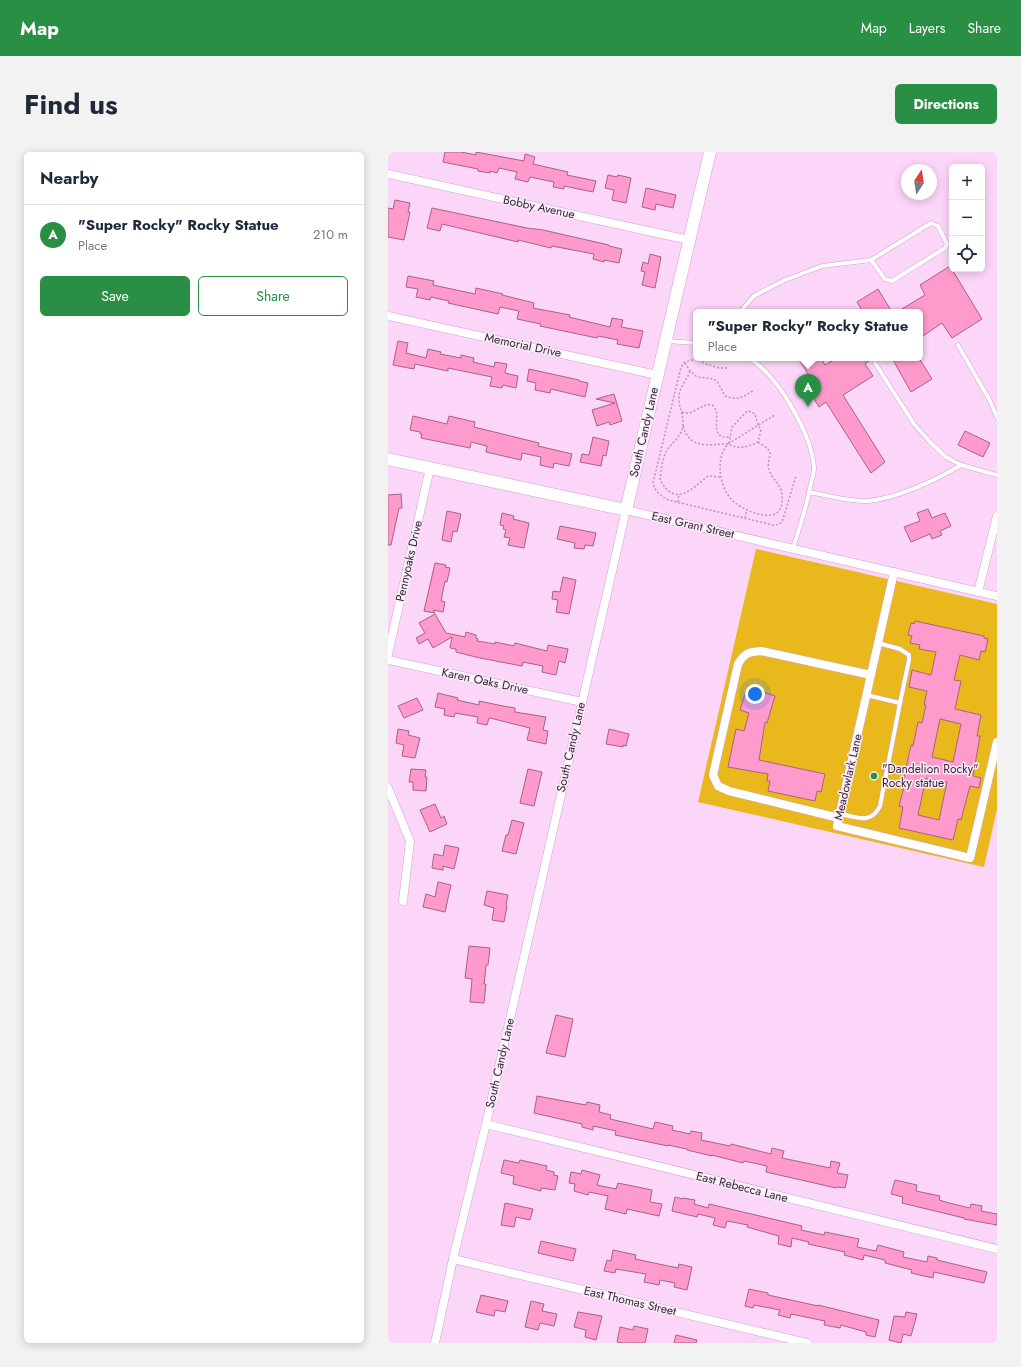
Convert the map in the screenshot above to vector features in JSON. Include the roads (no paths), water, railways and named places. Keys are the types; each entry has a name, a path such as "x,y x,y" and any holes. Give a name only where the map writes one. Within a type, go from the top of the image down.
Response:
{"main road":[{"name":"South Candy Lane","path":"626,510 710,152"},
{"name":"East Grant Street","path":"388,459 626,510"}],"street":[{"name":"Bobby Avenue","path":"388,174 689,240"},
{"name":"Memorial Drive","path":"388,316 657,375"},
{"name":"Pennyoaks Drive","path":"388,654 430,468"},
{"name":"East Grant Street","path":"626,510 997,596"},
{"name":"South Candy Lane","path":"434,1343 486,1124 626,510"},
{"path":"978,592 997,516"},
{"name":"Meadowlark Lane","path":"894,572 837,826 970,858 997,742"},
{"path":"839,816 729,791 718,786 713,775 733,686 738,664 743,655 761,650 871,675"},
{"name":"Karen Oaks Drive","path":"388,660 582,702"},
{"path":"388,788 410,841 403,901"},
{"name":"East Rebecca Lane","path":"486,1124 997,1249"},
{"name":"East Thomas Street","path":"453,1259 807,1343"}],"lane":[{"path":"742,309 754,296 785,280 822,266 871,260 931,223 938,226 947,244 945,248 892,281 885,279 871,260"},
{"path":"665,341 693,343"},
{"path":"958,345 989,399 997,417"},
{"path":"753,361 769,377 796,414 812,455 814,470 810,492 793,548"},
{"path":"875,363 914,424 946,457 961,465 997,475"},
{"path":"810,492 867,501 885,498 916,488 961,465"},
{"path":"839,816 863,819 870,818 878,811 880,806 909,655 900,649 878,643"},
{"path":"866,695 900,703"}],"place":[{"name":"\"Super Rocky\" Rocky Statue","path":"808,407"},
{"name":"\"Dandelion Rocky\" Rocky statue","path":"874,776"}]}
